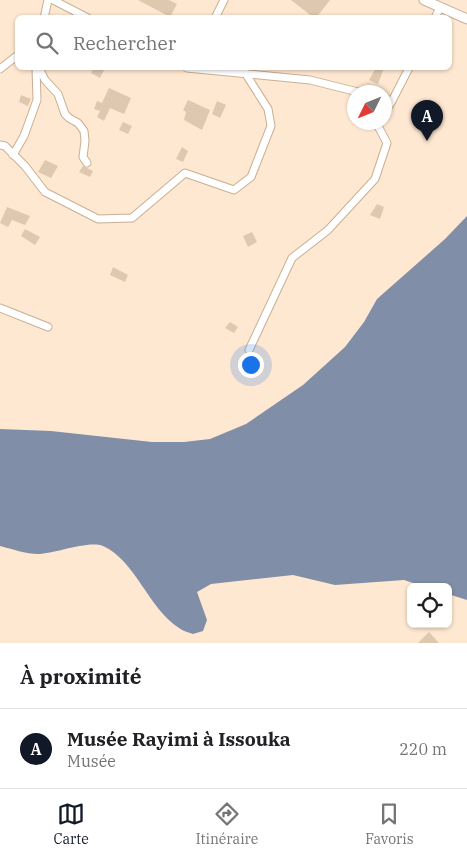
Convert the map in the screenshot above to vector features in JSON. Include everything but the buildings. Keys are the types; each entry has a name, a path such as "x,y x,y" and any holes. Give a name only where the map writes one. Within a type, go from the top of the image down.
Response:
{"street":[{"path":"45,15 48,0"},
{"path":"54,0 82,15"},
{"path":"216,15 224,0"},
{"path":"424,0 467,19"},
{"path":"436,15 440,8"},
{"path":"0,69 15,57"},
{"path":"13,154 24,136 38,100 38,70"},
{"path":"39,70 45,80 58,94 65,114 78,123 84,131 86,141 83,157 87,163"},
{"path":"0,145 5,146 25,166 44,192 98,219 132,218 185,174 234,190 251,177 271,126 268,109 243,70"},
{"path":"243,70 310,80 347,89"},
{"path":"392,94 408,70"},
{"path":"249,350 292,258 328,230 376,178 387,143 380,130"},
{"path":"0,308 48,327"}],"water":[{"path":"467,216 467,600 452,595 452,583 413,583 404,580 335,585 293,575 211,584 197,592 207,620 203,631 193,634 181,629 168,620 124,562 103,546 80,546 38,554 0,546 0,429 51,431 152,442 184,442 210,439 246,424 303,385 345,347 364,322 377,299 445,239"}],"place":[{"name":"Musée Rayimi à Issouka","path":"427,141"}]}
